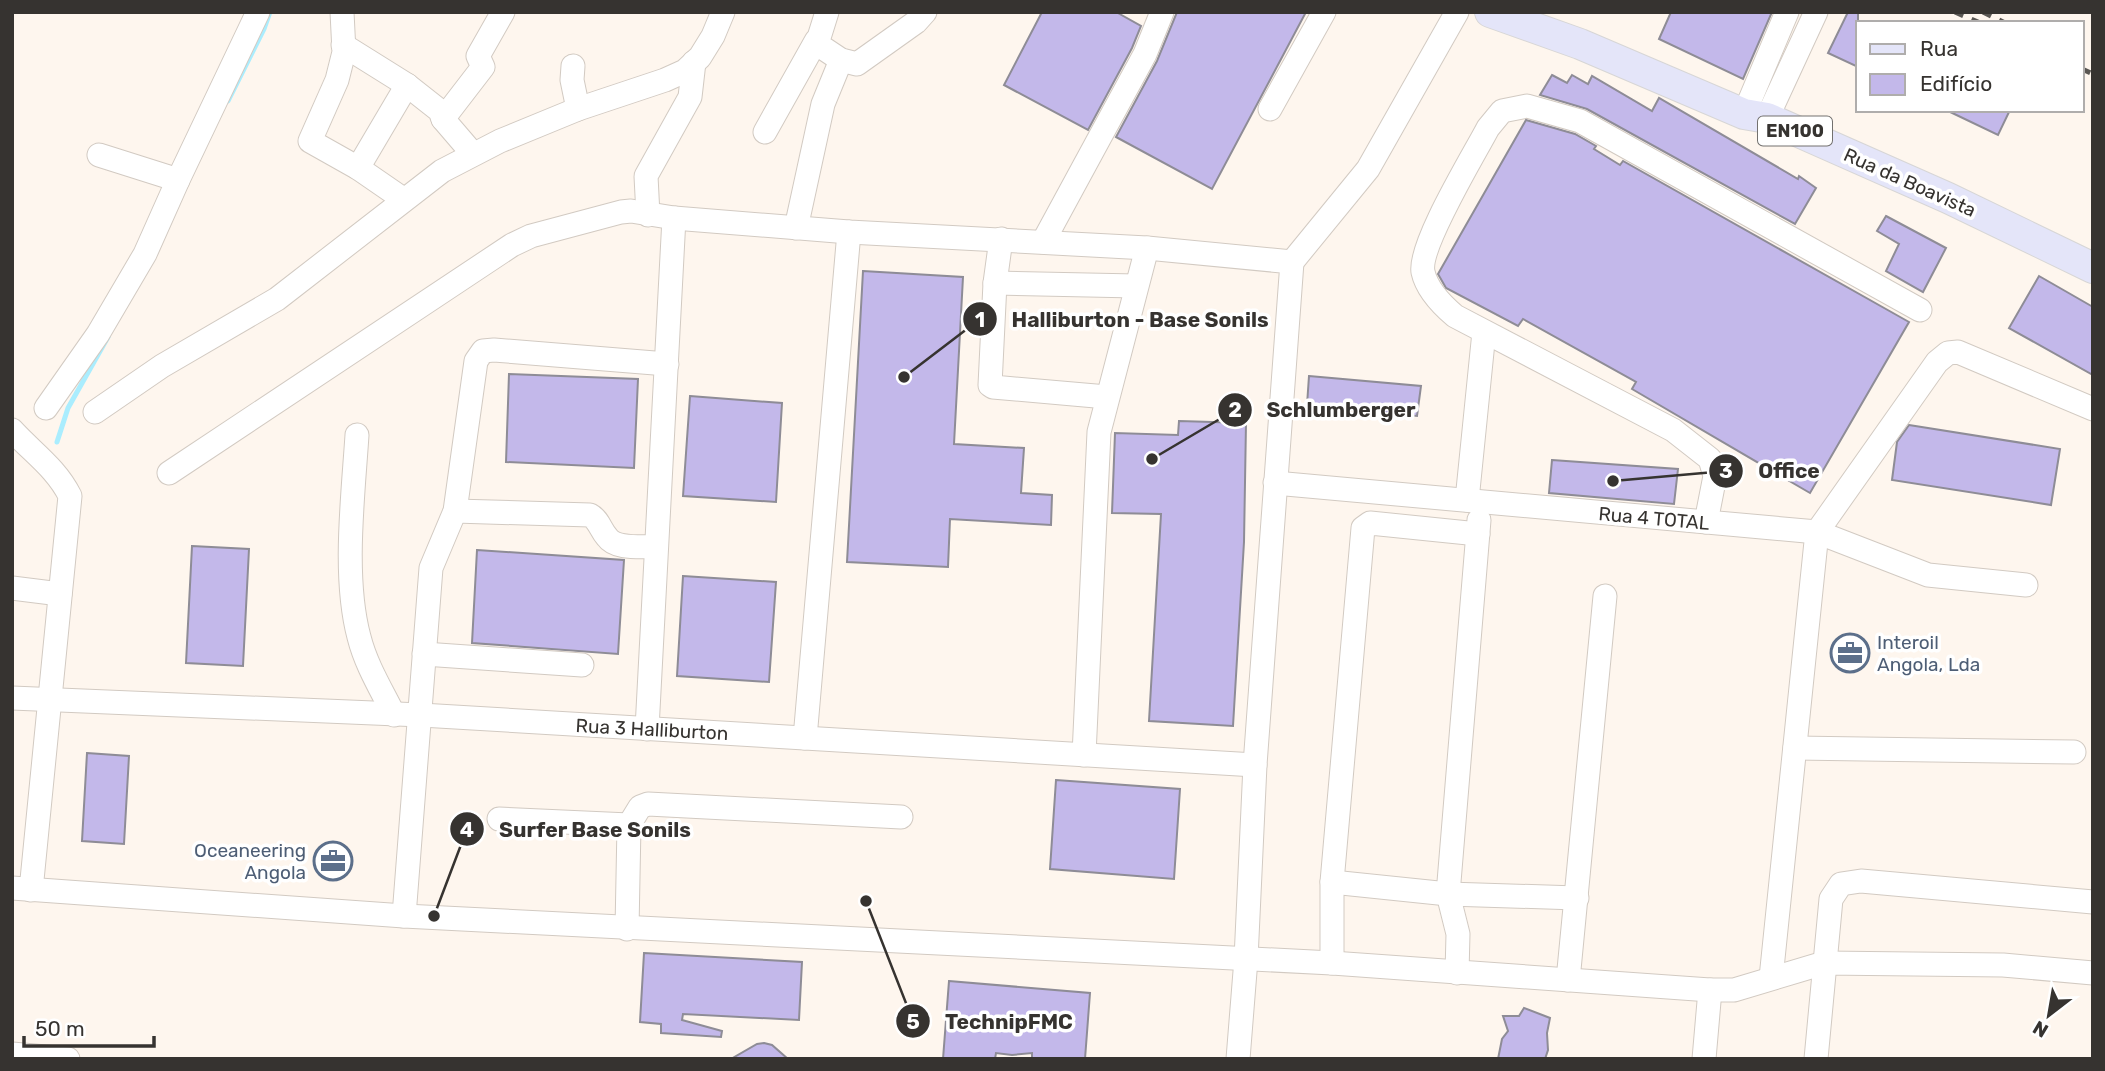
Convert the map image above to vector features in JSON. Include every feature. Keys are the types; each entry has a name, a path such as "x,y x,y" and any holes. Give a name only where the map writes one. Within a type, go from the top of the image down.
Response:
{"main road":[{"name":"Rua da Boavista","path":"1490,12 1580,44 1755,116 1948,198 2093,268"}],"street":[{"path":"46,408 98,334 145,254 258,12"},
{"path":"342,12 343,45 336,83 310,141 358,168 403,199"},
{"path":"443,119 483,67 478,56 503,12"},
{"path":"95,412 177,358 277,299 442,171 473,154 578,109 685,71 713,36 723,12"},
{"path":"765,132 816,41 827,12"},
{"path":"816,41 818,47 841,60 857,64 916,22 925,12"},
{"path":"1043,242 1145,54 1162,12"},
{"path":"1269,109 1324,12"},
{"path":"1238,1059 1246,959 1255,765 1292,262 1368,169 1457,12"},
{"path":"1755,116 1787,12"},
{"path":"1755,116 1816,12"},
{"path":"343,45 407,85 440,111 443,119 473,154"},
{"path":"796,228 823,104 841,60"},
{"path":"648,215 646,176 690,97 694,62"},
{"path":"573,66 572,80 578,109"},
{"path":"358,168 407,85"},
{"path":"1706,522 1715,476 1710,459 1673,430 1455,316 1441,304 1430,288 1423,271 1427,245 1488,128 1502,111 1527,106 1580,121 1920,310"},
{"path":"99,155 178,180"},
{"path":"169,473 512,245 531,236 621,212 849,233 1147,248 1292,262"},
{"path":"646,729 674,218"},
{"path":"805,738 849,233"},
{"path":"1001,239 995,283 990,385 1107,397"},
{"path":"1084,755 1099,432 1147,248"},
{"path":"995,283 1136,286"},
{"path":"1457,972 1458,934 1448,894 1478,534 1474,501 1484,332"},
{"path":"404,916 431,568 455,511 476,361 483,351 494,350 667,364"},
{"path":"1770,978 1818,533 1937,362 1948,353 1958,352 2093,409"},
{"path":"12,430 48,464 62,481 69,496 49,699 22,889 627,929 1332,963 1710,990 1734,990 1824,963 2003,965 2093,972"},
{"path":"357,435 352,524 352,597 359,636 370,669 394,715"},
{"name":"Rua 4 TOTAL","path":"1275,483 1818,533 1928,575 2026,585"},
{"path":"455,511 590,514 596,518 608,540 614,543 656,547"},
{"path":"1332,963 1332,882 1363,528 1370,523 1478,534"},
{"path":"12,588 60,594"},
{"path":"1568,980 1605,596"},
{"path":"424,654 582,665"},
{"name":"Rua 3 Halliburton","path":"12,698 421,715 1255,765"},
{"path":"1795,748 2074,752"},
{"path":"627,929 629,825 640,807 648,804 901,817"},
{"path":"499,818 629,825"},
{"path":"1816,1059 1831,899 1841,884 1861,881 2093,902"},
{"path":"1332,882 1448,894 1577,898"},
{"path":"1704,1059 1710,990"},
{"path":"12,1054 68,1059"}],"building":[{"path":"1042,12 1116,12 1141,26 1088,130 1004,85"},
{"path":"1177,12 1306,12 1212,189 1116,137 1157,61"},
{"path":"1671,12 1772,12 1743,79 1659,39"},
{"path":"1848,12 1858,12 1856,66 1828,53"},
{"path":"1552,75 1567,83 1572,75 1588,84 1592,76 1652,111 1659,98 1816,188 1795,224 1587,109 1540,95"},
{"path":"1950,112 2009,112 1998,135"},
{"path":"1526,120 1575,134 1620,165 1623,161 1909,322 1810,493 1632,389 1636,382 1523,319 1518,326 1446,288 1438,274"},
{"path":"1886,216 1946,248 1923,292 1886,271 1899,244 1877,231"},
{"path":"863,271 963,277 954,444 1024,448 1021,493 1052,495 1051,525 950,519 948,567 847,562"},
{"path":"2039,276 2093,307 2093,375 2009,328"},
{"path":"509,374 638,379 634,468 506,462"},
{"path":"1309,376 1421,386 1417,416 1307,405"},
{"path":"690,396 782,403 776,502 683,496"},
{"path":"1179,421 1246,423 1244,542 1233,726 1149,721 1161,514 1112,513 1115,433 1178,435"},
{"path":"1909,425 2060,449 2051,505 1892,480 1897,442"},
{"path":"1552,460 1678,469 1674,504 1549,493"},
{"path":"192,546 249,549 243,666 186,663"},
{"path":"477,550 624,560 618,654 472,643"},
{"path":"683,576 776,582 769,682 677,676"},
{"path":"87,753 129,756 124,844 82,841"},
{"path":"1056,780 1180,789 1174,879 1050,869"},
{"path":"644,953 802,962 799,1020 683,1014 682,1020 722,1031 721,1037 661,1033 661,1024 640,1022"},
{"path":"949,981 1090,993 1085,1059 1032,1059 1032,1053 996,1053 995,1059 943,1059"},
{"path":"1524,1008 1550,1018 1545,1059 1498,1059 1502,1039 1508,1031 1503,1016 1519,1016"},
{"path":"757,1044 772,1045 788,1059 731,1059"}],"waterway":[{"path":"228,101 270,12"},
{"path":"57,442 68,408 108,337"}],"railway":[{"path":"1955,12 1975,21"},
{"path":"1983,12 2001,21"},
{"path":"2084,70 2093,74"}],"place":[{"name":"Halliburton - Base Sonils","path":"904,377"},
{"name":"Schlumberger","path":"1152,459"},
{"name":"Office","path":"1613,481"},
{"name":"Interoil Angola, Lda","path":"1850,653"},
{"name":"Oceaneering Angola","path":"333,861"},
{"name":"TechnipFMC","path":"866,901"},
{"name":"Surfer Base Sonils","path":"434,916"}]}
